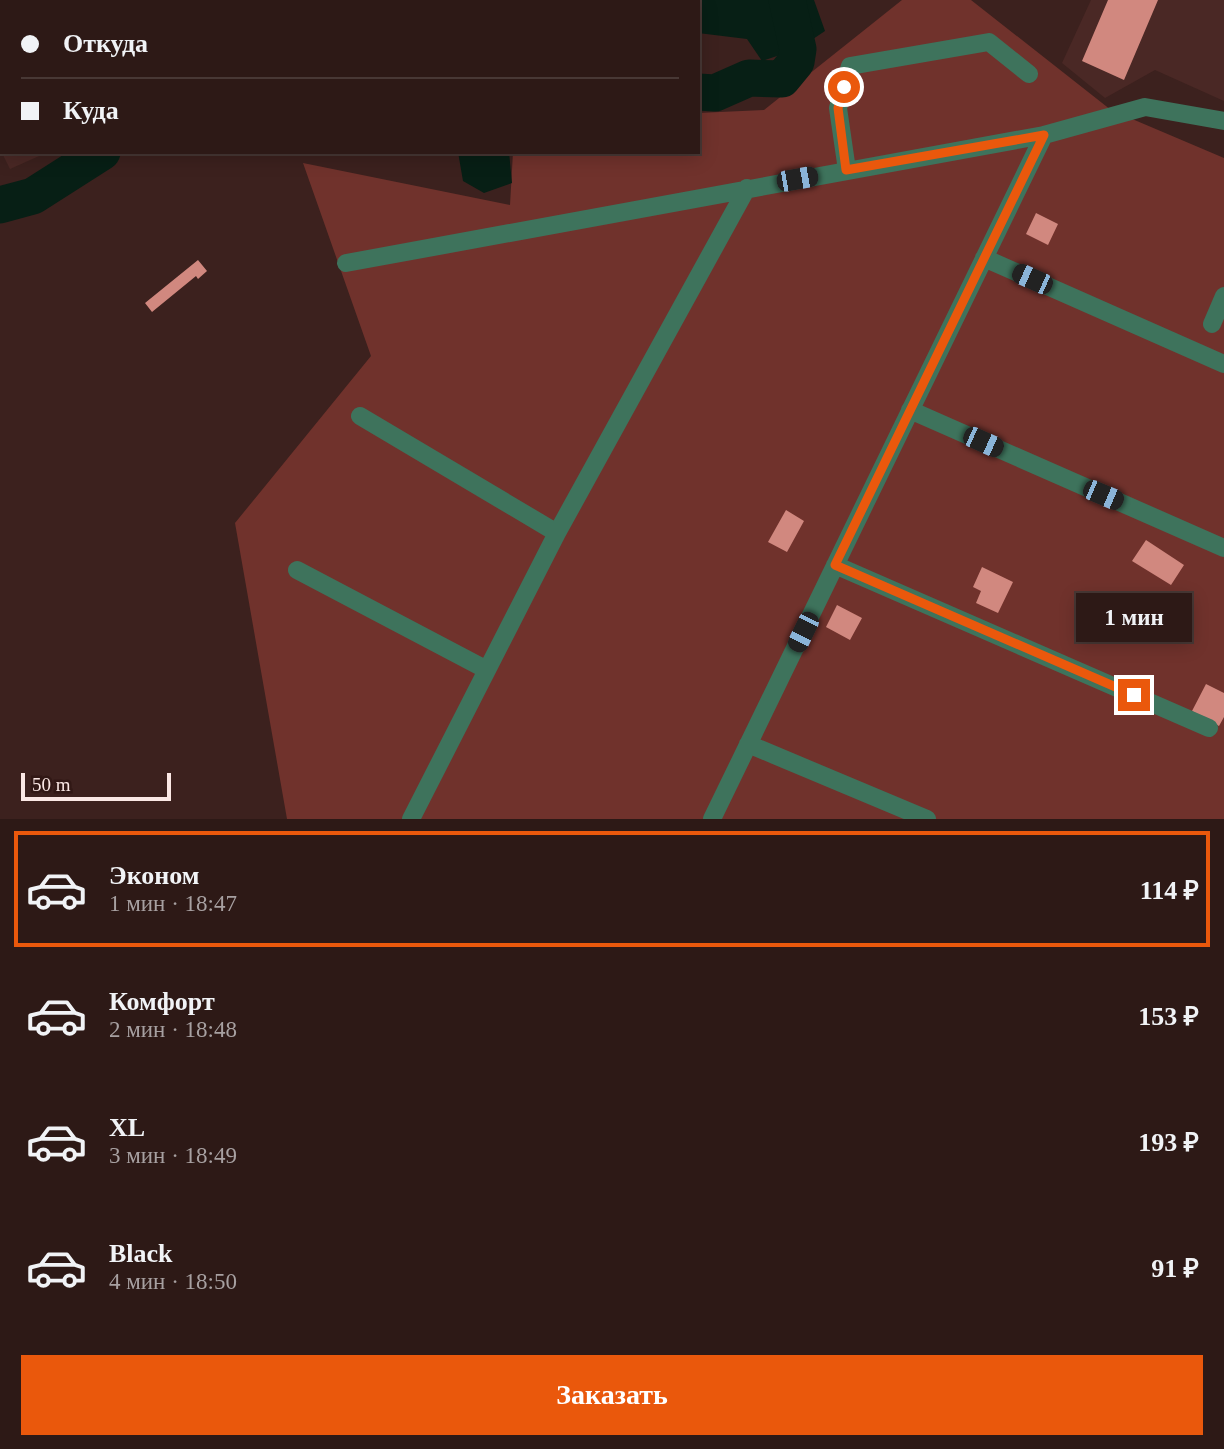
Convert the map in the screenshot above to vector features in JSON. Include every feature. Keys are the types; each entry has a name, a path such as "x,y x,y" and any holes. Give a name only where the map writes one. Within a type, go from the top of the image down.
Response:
{"lane":[{"path":"846,170 838,108 850,66 989,42 1030,74"},
{"path":"346,263 1044,135 1145,107 1224,121"},
{"path":"712,819 1044,135"},
{"path":"411,819 557,533 747,188"},
{"path":"984,258 1224,364"},
{"path":"1212,324 1224,296"},
{"path":"910,410 1224,548"},
{"path":"360,416 557,533"},
{"path":"835,565 1209,728"},
{"path":"297,570 487,670"},
{"path":"748,744 927,819"}],"shaded area":[{"path":"702,0 814,0 825,31 798,49 762,61 747,39 700,33"},
{"path":"902,0 971,0 1111,110 1224,158 1224,819 287,819 235,523 371,356 303,163 510,205 513,154 700,154 700,113 764,110"},
{"path":"1091,0 1224,0 1224,101 1155,70 1105,98 1062,63"},
{"path":"2,154 44,154 10,169"},
{"path":"458,154 509,154 512,183 484,193 463,181"}],"building":[{"path":"1108,0 1158,0 1124,80 1082,61"},
{"path":"1036,213 1058,224 1048,245 1026,234"},
{"path":"198,260 207,271 198,279 196,276 152,312 145,303"},
{"path":"786,510 804,521 787,552 768,542"},
{"path":"1146,540 1184,565 1171,585 1132,561"},
{"path":"982,567 1013,582 998,613 976,603 981,591 973,587"},
{"path":"837,605 862,618 850,640 826,627"},
{"path":"1206,684 1224,693 1224,717 1219,726 1192,711"}],"waterway":[{"path":"700,92 715,93 749,78 782,79 796,62 798,49 787,0"},
{"path":"0,205 33,196 99,154"}],"route":[{"path":"844,87 838,108 846,170 1044,135 835,565 1134,695"}]}
